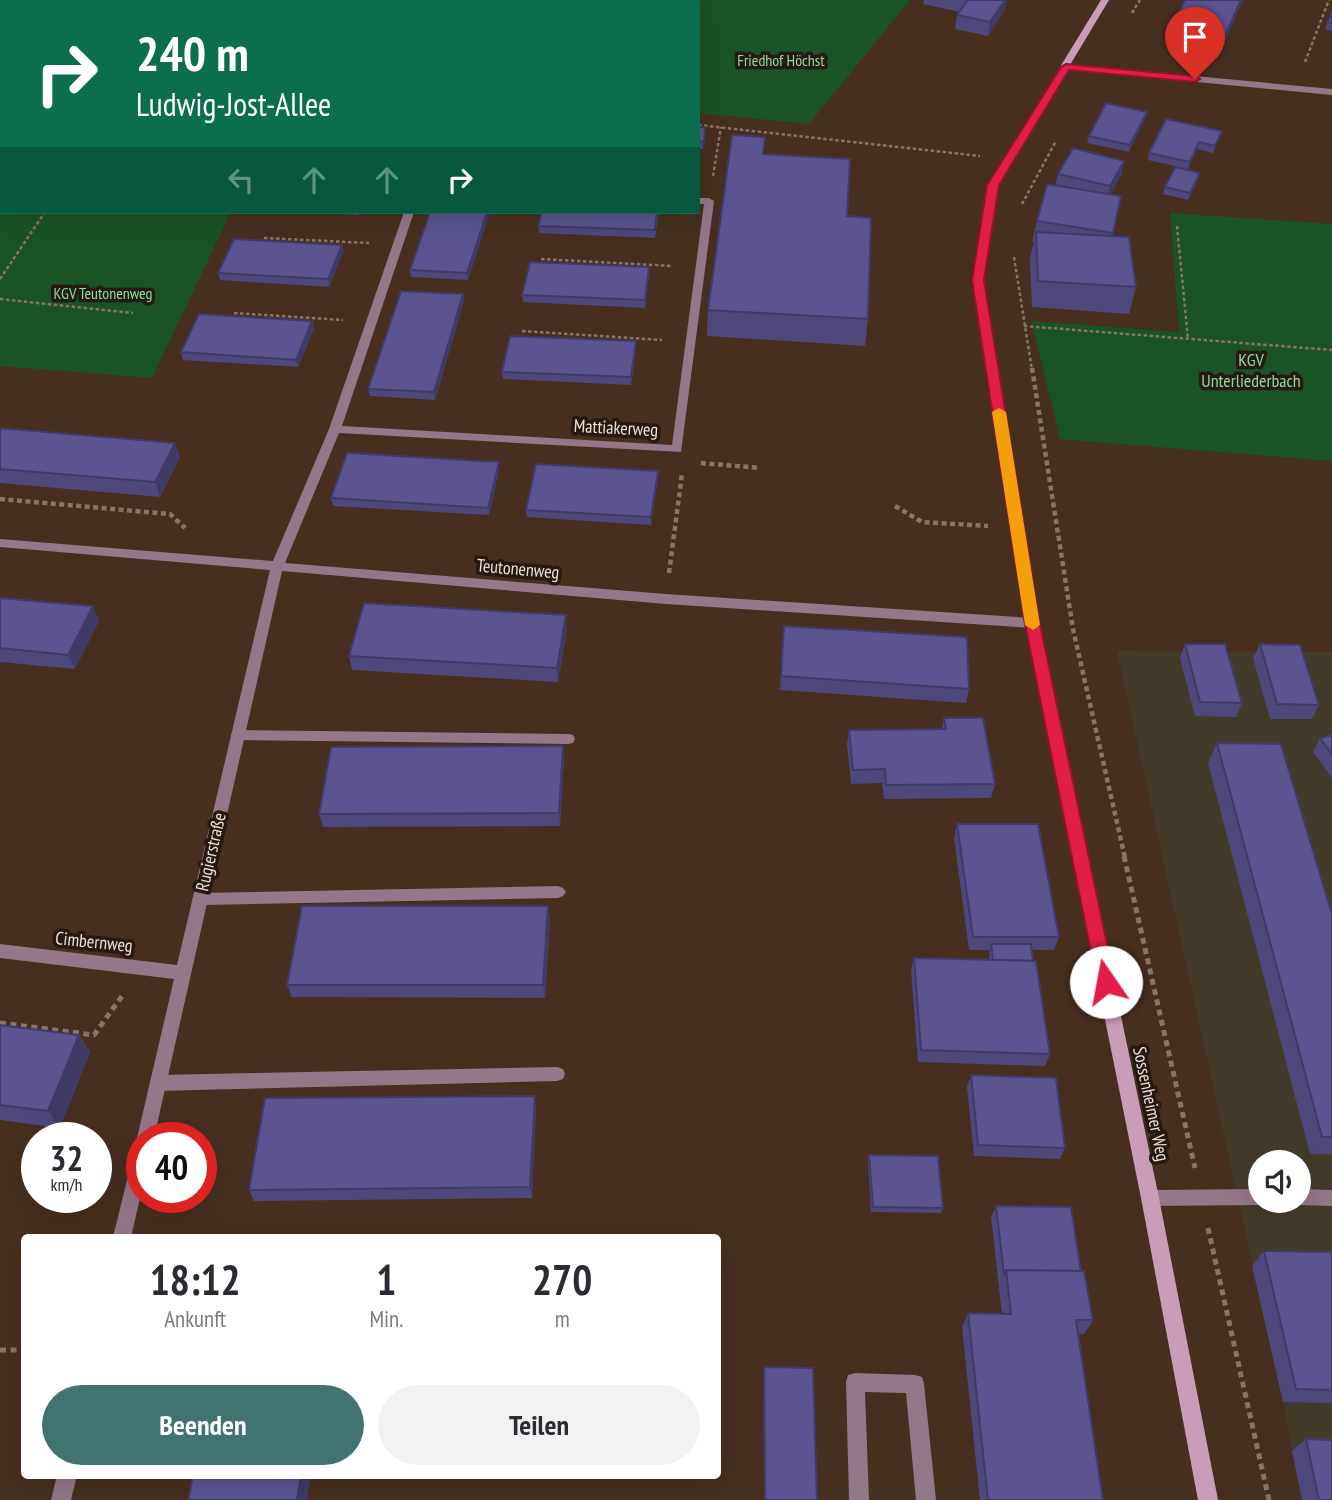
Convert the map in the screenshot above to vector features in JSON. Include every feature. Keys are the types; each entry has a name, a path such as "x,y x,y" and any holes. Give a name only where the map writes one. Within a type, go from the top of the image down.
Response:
{"street":[{"name":"Sossenheimer Weg","path":"1105,0 993,185 978,280 1032,624 1150,1198 1208,1500"},
{"path":"1066,67 1332,92"},
{"name":"Mattiakerweg","path":"335,429 677,449 701,268 704,201"},
{"path":"276,566 335,429 408,214"},
{"name":"Teutonenweg","path":"0,543 666,600 1032,624"},
{"name":"Rugierstraße","path":"149,1122 276,566"},
{"path":"238,735 568,739"},
{"path":"200,900 558,892"},
{"name":"Cimbernweg","path":"0,951 143,966 183,973"},
{"path":"158,1083 557,1074"},
{"path":"1150,1198 1248,1197"},
{"path":"1311,1197 1332,1198"},
{"path":"123,1234 128,1213"},
{"path":"859,1500 855,1382 915,1384 926,1500"},
{"path":"61,1500 66,1479"}],"path":[{"path":"1294,89 1329,0"},
{"path":"700,125 1008,160"},
{"path":"704,201 721,127"},
{"path":"1020,214 1023,201 1063,130"},
{"path":"0,279 44,214"},
{"path":"1177,226 1188,339"},
{"path":"264,239 398,244"},
{"path":"1013,250 1073,629 1269,1500"},
{"path":"541,259 701,268"},
{"path":"0,299 133,313"},
{"path":"234,313 372,322"},
{"path":"1024,326 1332,351"},
{"path":"522,331 691,341"},
{"path":"677,449 691,462 760,468"},
{"path":"666,600 683,470 677,449"},
{"path":"0,499 170,514 218,561"},
{"path":"895,506 922,522 1017,528"},
{"path":"0,1023 94,1035 143,966"},
{"path":"0,1350 21,1350"}],"shaded area":[{"path":"1117,651 1332,652 1332,1500 1302,1500 1283,1402"}],"green space":[{"name":"Friedhof Höchst","path":"700,0 910,0 809,124 700,113"},
{"name":"KGV Unterliederbach","path":"1170,213 1332,224 1332,461 1060,439 1031,321 1179,332"},
{"name":"KGV Teutonenweg","path":"0,214 230,214 152,378 0,366"}],"building":[{"path":"968,0 1005,0 990,22 957,15"},
{"path":"1185,0 1241,0 1224,38 1171,28"},
{"path":"1106,103 1147,112 1130,145 1089,136"},
{"path":"1166,119 1222,131 1215,146 1199,142 1190,162 1149,153"},
{"path":"700,127 705,127 704,142 700,141"},
{"path":"732,135 765,137 763,154 850,159 847,216 871,218 868,319 708,310"},
{"path":"1073,148 1124,161 1110,186 1058,174"},
{"path":"1175,167 1200,173 1190,193 1165,187"},
{"path":"1047,184 1121,196 1113,233 1037,221"},
{"path":"429,214 486,214 467,273 410,270"},
{"path":"541,214 657,214 655,230 538,226"},
{"path":"1036,232 1129,237 1136,287 1038,281"},
{"path":"234,239 342,245 328,279 218,273"},
{"path":"530,262 649,267 645,300 522,295"},
{"path":"401,291 463,294 434,392 368,389"},
{"path":"199,314 312,321 296,360 181,352"},
{"path":"510,336 636,341 631,377 502,372"},
{"path":"0,428 175,443 155,482 0,469"},
{"path":"347,453 499,462 488,508 331,498"},
{"path":"536,464 658,471 651,517 526,510"},
{"path":"0,598 93,606 68,655 0,648"},
{"path":"364,603 566,615 557,668 349,656"},
{"path":"784,626 967,637 969,689 781,676"},
{"path":"1185,644 1225,644 1242,703 1200,702"},
{"path":"1260,644 1300,645 1319,705 1277,704"},
{"path":"944,718 983,718 995,784 886,785 885,769 853,770 849,730 946,729"},
{"path":"1332,735 1332,754 1320,738"},
{"path":"1217,743 1281,744 1332,914 1332,1137 1322,1137"},
{"path":"563,746 559,813 319,814 331,747"},
{"path":"957,824 1038,824 1059,937 973,937"},
{"path":"302,906 548,906 543,985 287,985"},
{"path":"991,944 1031,944 1033,961 993,960"},
{"path":"914,958 1036,961 1050,1054 921,1050"},
{"path":"0,1025 79,1035 48,1111 0,1105"},
{"path":"971,1075 1056,1078 1065,1148 978,1145"},
{"path":"535,1096 530,1187 249,1190 265,1098"},
{"path":"869,1155 938,1156 943,1208 873,1207"},
{"path":"996,1206 1071,1207 1081,1271 1006,1270 1004,1275"},
{"path":"1264,1251 1332,1252 1332,1390 1296,1389"},
{"path":"1006,1270 1084,1271 1093,1320 1076,1320 1103,1500 988,1500 968,1313 1011,1314"},
{"path":"764,1367 813,1368 817,1500 765,1500"},
{"path":"1306,1439 1332,1440 1332,1500 1319,1500"},
{"path":"192,1479 300,1479 297,1500 188,1500"}],"slow traffic":[{"path":"999,412 1033,625"}],"route":[{"path":"1106,982 1032,624 978,280 993,185 1066,67 1195,79"}]}
